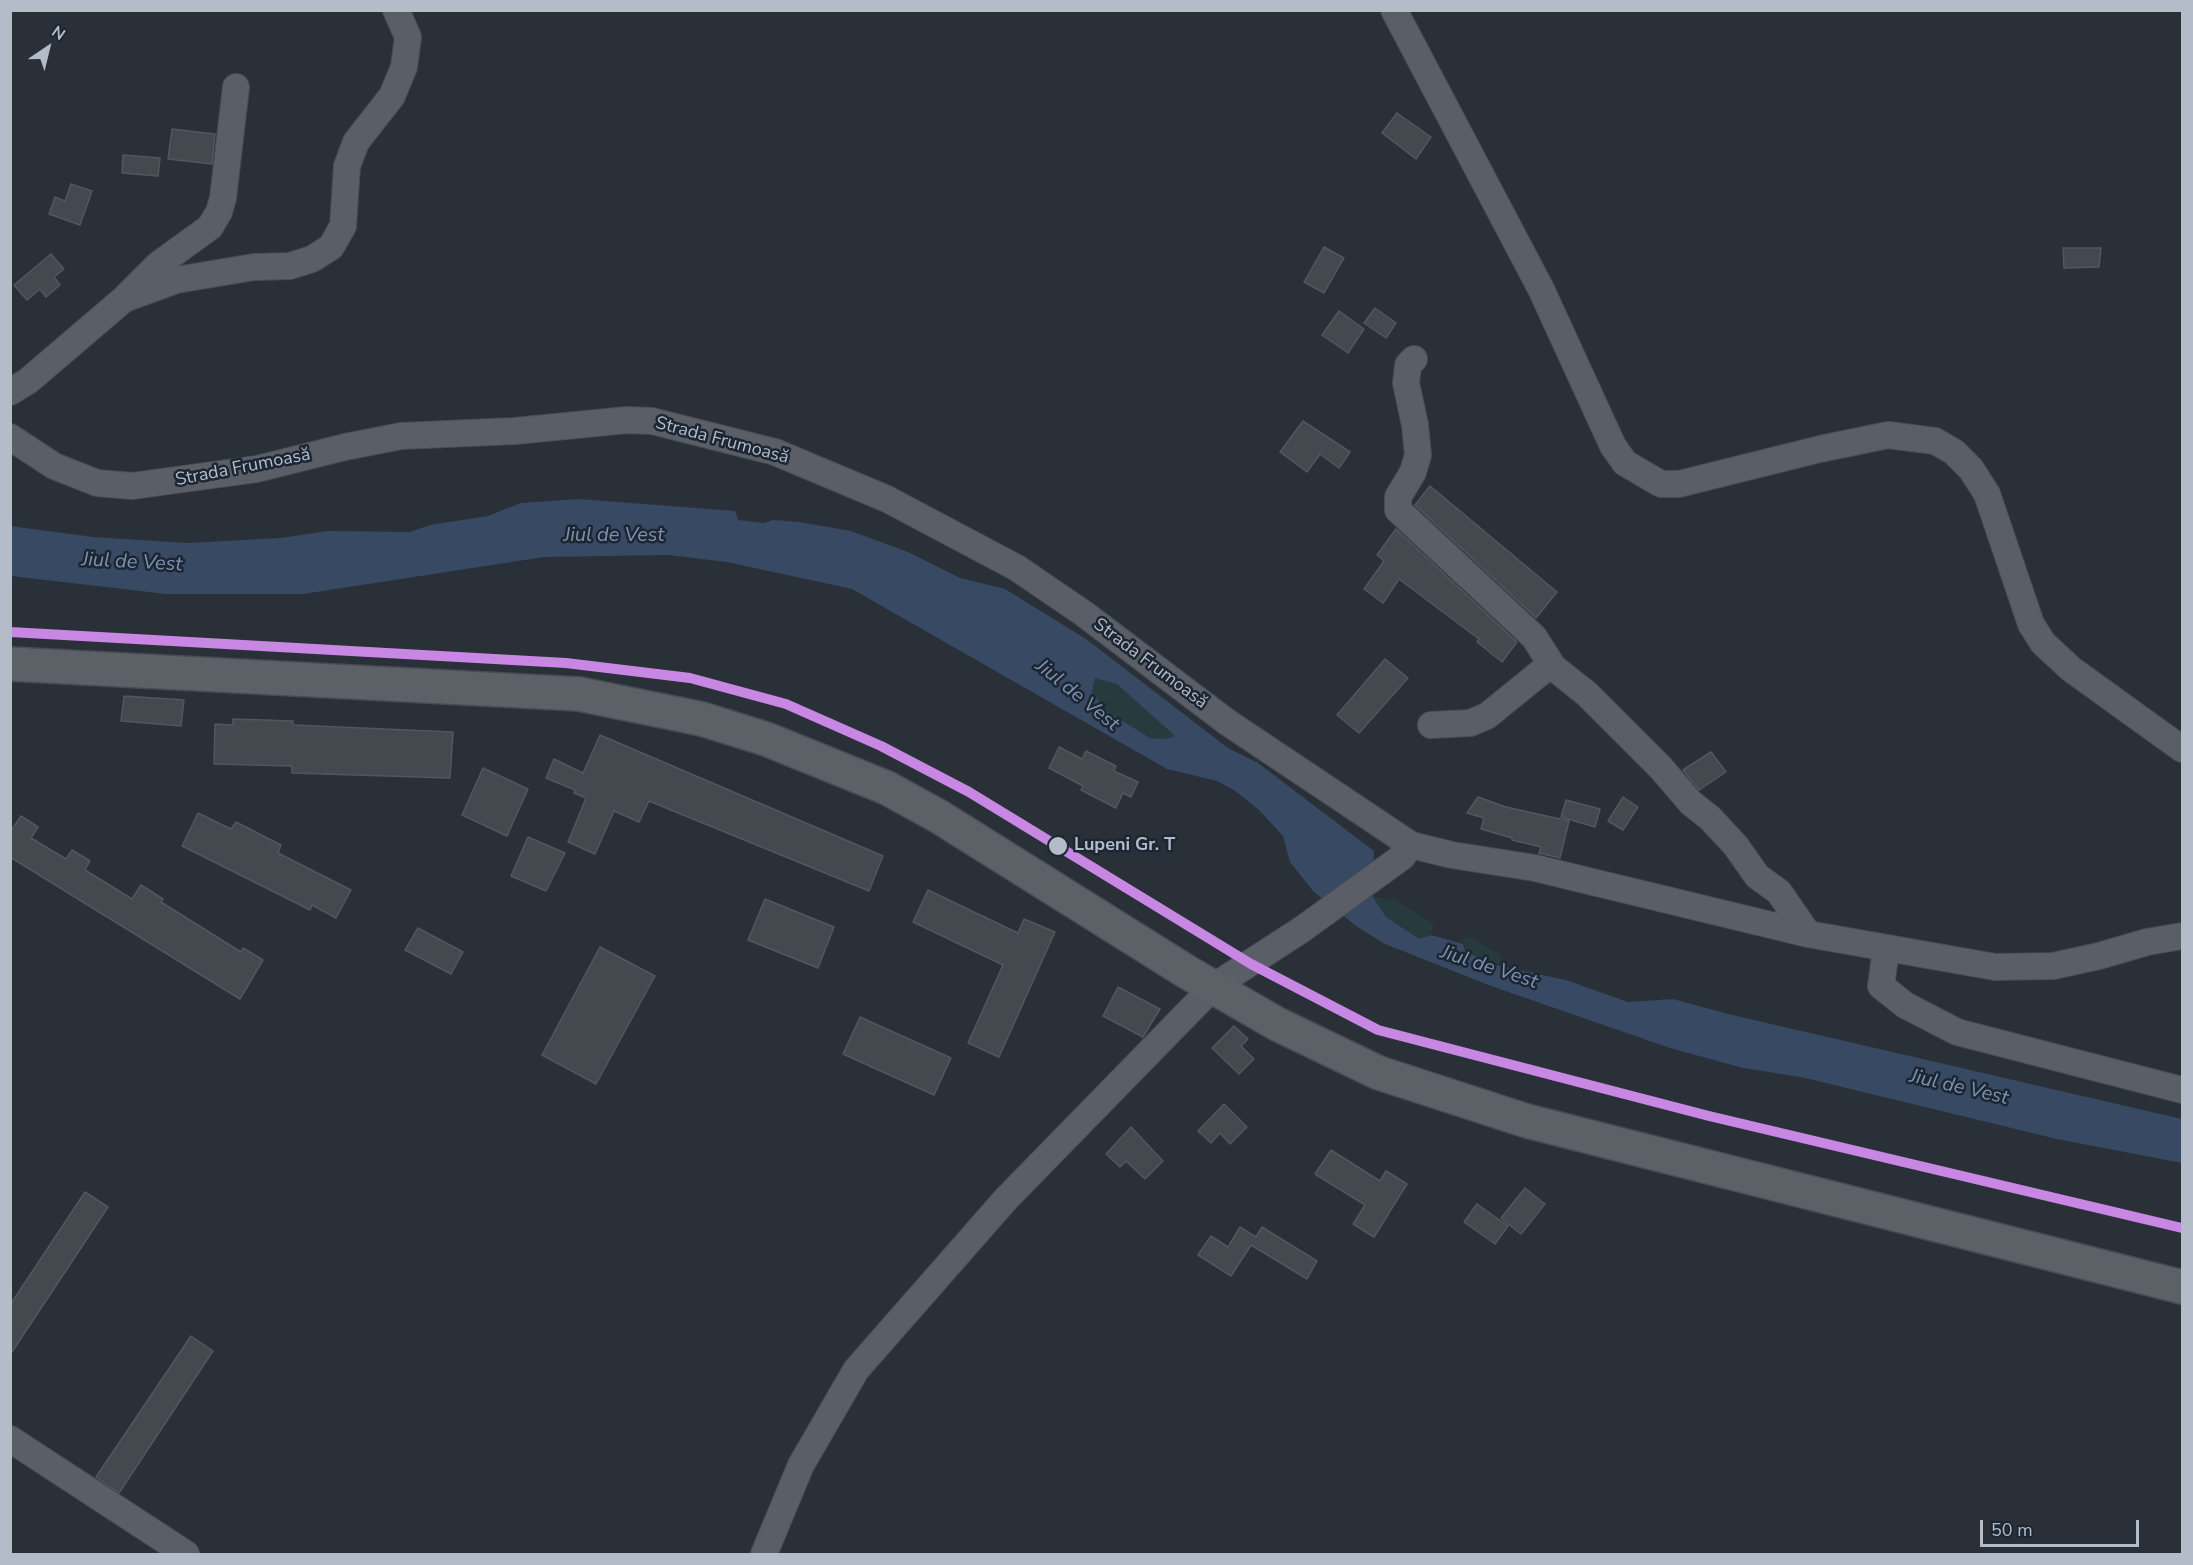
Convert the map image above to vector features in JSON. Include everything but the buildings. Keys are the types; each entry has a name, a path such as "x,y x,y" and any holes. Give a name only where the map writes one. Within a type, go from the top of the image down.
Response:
{"main road":[{"path":"10,664 579,694 702,719 766,739 887,788 938,816 1213,987 1329,1051 1379,1073 1442,1095 1539,1124 2182,1287"}],"street":[{"path":"124,299 176,280 254,267 291,266 312,259 331,247 343,226 347,166 356,142 392,96 404,68 408,38 396,10"},
{"path":"1394,10 1541,289 1613,446 1625,463 1661,484 1679,484 1820,449 1888,435 1935,441 1954,452 1971,469 1987,494 2031,624 2043,644 2071,669 2182,749"},
{"path":"10,392 28,381 124,299 159,264 210,227 224,198 236,87"},
{"path":"1414,359 1408,365 1406,384 1418,454 1413,472 1398,497 1398,510 1534,637 1551,664 1587,694 1661,768 1691,802 1710,818 1757,876 1779,892 1808,934"},
{"name":"Strada Frumoasă","path":"10,437 54,466 97,483 132,486 257,469 401,436 514,431 627,420 652,421 775,452 887,499 1017,568 1083,613 1227,722 1406,851"},
{"path":"1431,725 1470,723 1487,716 1551,664"},
{"path":"764,1554 801,1466 856,1370 1006,1199 1213,987 1301,930 1406,851 1452,855 1535,868 1808,934 1995,967 2053,966 2147,942 2182,936"},
{"path":"1886,949 1881,986 1905,1005 1957,1032 2182,1090"},
{"path":"10,1439 186,1554"}],"green space":[{"path":"1095,678 1117,684 1175,736 1164,739 1150,738 1105,710 1092,692"},
{"path":"1373,897 1394,900 1414,911 1433,924 1431,935 1419,939 1386,917"},
{"path":"1467,936 1496,952 1502,964 1491,964 1465,951 1463,939"}],"water":[{"name":"Jiul de Vest","path":"579,499 735,511 738,520 764,523 773,520 799,522 851,531 908,552 960,578 1005,589 1086,639 1228,748 1258,763 1374,851 1373,897 1386,917 1419,939 1431,935 1463,944 1465,951 1491,964 1566,980 1628,1002 1673,999 1728,1014 2182,1119 2182,1163 2057,1139 1801,1077 1743,1068 1670,1048 1491,986 1385,944 1356,926 1313,891 1290,862 1283,836 1259,810 1234,790 1217,781 1167,769 852,589 727,562 669,555 544,557 303,594 166,594 11,576 10,526 93,537 187,543 281,538 328,531 410,532 430,525 488,516 521,503","holes":["1095,678 1117,684 1175,736 1164,739 1150,738 1105,710 1092,692"]}],"transit line":[{"path":"10,632 566,663 690,678 786,704 881,746 969,792 1251,964 1378,1030 1709,1116 2182,1228"}],"place":[{"name":"Lupeni Gr. T","path":"1058,846"}]}
